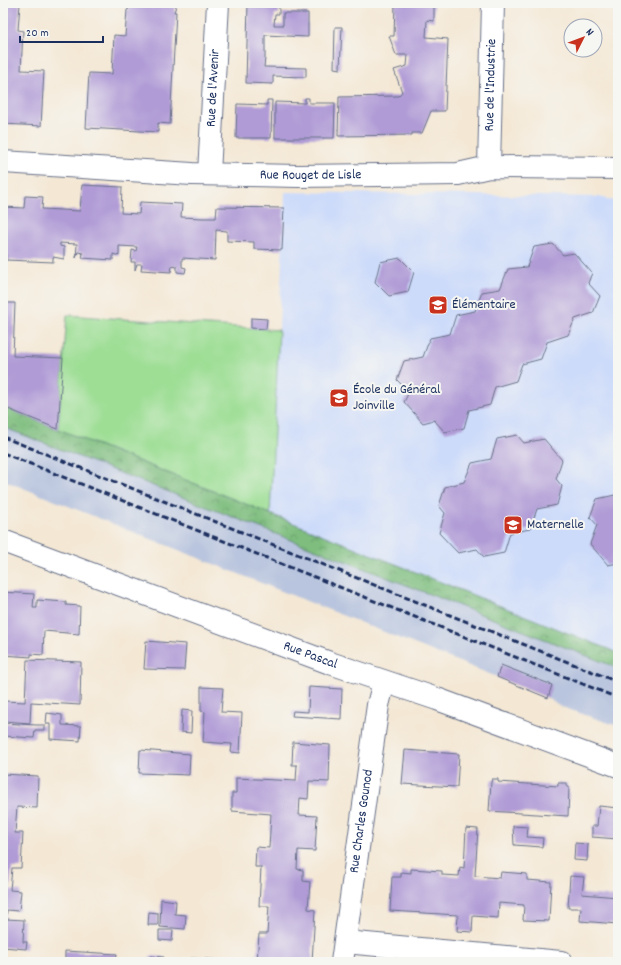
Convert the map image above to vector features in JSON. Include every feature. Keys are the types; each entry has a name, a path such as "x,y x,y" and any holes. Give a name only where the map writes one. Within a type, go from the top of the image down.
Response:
{"street":[{"name":"Rue de l'Avenir","path":"209,174 218,3"},
{"name":"Rue de l'Industrie","path":"489,167 493,3"},
{"name":"Rue Rouget de Lisle","path":"3,162 209,174 298,176 458,174 489,167 618,168"},
{"name":"Rue Pascal","path":"3,541 384,682 437,699 618,766"},
{"name":"Rue Charles Gounod","path":"343,952 378,705 384,682"},
{"path":"343,952 561,962"}],"shaded area":[{"name":"École du Général Joinville","path":"285,192 600,197 618,202 618,653 58,429 67,315 279,330"},
{"path":"3,427 618,668 618,726 559,706 548,698 497,677 3,480"}],"green space":[{"path":"67,315 279,330 270,514 58,429"},
{"path":"3,407 618,653 618,668 3,427"}],"building":[{"path":"3,3 20,4 18,30 23,31 21,70 44,71 41,126 3,124"},
{"path":"129,3 177,3 174,12 176,12 170,124 158,123 158,132 86,128 89,73 112,74 114,35 125,36"},
{"path":"248,3 275,3 275,5 279,5 279,14 275,14 274,25 283,25 283,13 308,13 308,37 265,35 264,67 306,68 306,77 273,76 273,84 246,83"},
{"path":"395,3 434,3 434,21 427,20 426,37 448,39 445,111 431,111 422,133 412,133 412,135 338,136 339,97 398,96 402,92 394,70 407,66 408,55 396,55 389,36 394,36"},
{"path":"335,27 342,27 340,69 334,68"},
{"path":"305,98 309,98 309,103 335,103 334,138 275,138 275,102 305,103"},
{"path":"267,100 272,100 271,138 236,138 237,104 267,105"},
{"path":"82,185 122,187 121,213 139,214 140,202 182,204 181,217 202,218 216,218 217,207 284,208 282,250 254,249 254,242 227,241 227,231 216,230 215,260 182,258 182,267 186,268 185,273 177,272 177,267 172,266 171,272 141,270 142,264 137,264 135,270 135,262 131,262 132,250 136,251 137,247 119,246 119,256 113,254 113,260 82,258 83,253 78,252 76,258 77,244 60,243 60,246 64,247 64,259 53,257 53,262 6,260 6,254 3,254 3,207 24,208 25,196 43,197 42,209 80,211"},
{"name":"Élémentaire","path":"553,244 563,255 574,253 592,273 588,283 600,296 593,313 575,319 568,335 547,342 541,359 522,364 516,381 495,387 490,405 469,410 464,428 445,432 434,420 423,423 404,402 409,392 397,380 404,361 423,357 430,338 450,334 456,315 475,311 482,292 500,289 508,269 527,267 534,247"},
{"path":"400,258 414,272 408,292 389,296 375,282 380,262"},
{"path":"3,303 15,303 13,356 63,358 58,429 3,407"},
{"path":"251,318 267,319 266,329 251,328"},
{"path":"517,435 524,443 544,439 562,460 556,479 562,486 557,505 537,509 530,529 510,533 504,553 484,557 477,549 458,553 439,533 445,513 439,506 445,487 464,482 472,463 491,459 497,439"},
{"path":"618,487 618,563 608,565 590,544 597,525 590,517 597,499 615,495"},
{"path":"3,592 34,594 33,608 37,608 37,600 66,602 66,605 80,606 79,634 44,631 43,655 31,654 31,657 3,655"},
{"path":"146,641 186,644 184,670 144,669"},
{"path":"27,660 81,662 80,705 31,702 30,723 3,721 3,701 25,702"},
{"path":"501,665 552,685 548,698 497,677"},
{"path":"201,687 223,688 221,712 242,713 240,753 231,752 232,744 203,742 205,712 201,711"},
{"path":"309,687 342,689 341,719 292,716 293,711 308,712"},
{"path":"182,710 192,711 191,733 181,732"},
{"path":"47,713 62,715 62,725 81,726 80,741 50,739 50,724 46,724"},
{"path":"4,723 44,725 44,730 35,730 34,738 3,736"},
{"path":"293,742 330,745 329,782 309,781 308,799 300,798 299,815 317,816 315,851 298,850 297,869 303,870 303,881 310,882 308,909 315,910 312,962 257,962 259,934 267,934 269,906 259,906 261,867 255,867 256,847 269,848 271,814 232,811 232,793 236,793 236,778 296,781 297,765 292,765"},
{"path":"140,750 190,754 189,775 139,773"},
{"path":"405,750 459,754 457,787 402,784"},
{"path":"3,774 38,776 37,808 17,807 15,833 23,833 21,868 12,868 10,890 21,891 19,911 7,910 6,919 24,920 23,942 27,942 26,949 3,947"},
{"path":"492,779 498,779 498,782 558,786 558,783 567,783 567,787 569,787 568,816 489,811"},
{"path":"599,806 618,808 618,839 592,837 592,826 597,826"},
{"path":"513,826 528,827 527,837 543,838 542,847 514,845"},
{"path":"466,828 478,829 475,876 500,878 501,872 527,874 527,880 551,882 549,921 523,920 524,905 499,903 498,918 473,916 472,932 457,931 458,915 390,911 392,877 401,877 401,872 411,873 411,869 442,871 442,875 459,876 460,867 464,868"},
{"path":"575,843 588,844 587,861 574,860"},
{"path":"570,876 584,877 582,894 618,897 618,924 580,921 581,908 568,908"},
{"path":"161,899 176,901 175,914 186,915 185,929 160,927"},
{"path":"149,912 158,913 158,925 148,925"},
{"path":"159,930 173,930 172,941 159,940"},
{"path":"65,951 117,954 116,962 65,962"},
{"path":"150,956 164,957 164,962 150,962"},
{"path":"191,958 239,961 239,962 191,962"}],"railway":[{"path":"3,437 618,682"},
{"path":"3,453 618,698"}],"place":[{"name":"Élémentaire","path":"438,305"},
{"name":"École du Général Joinville","path":"339,398"},
{"name":"Maternelle","path":"513,525"}]}
